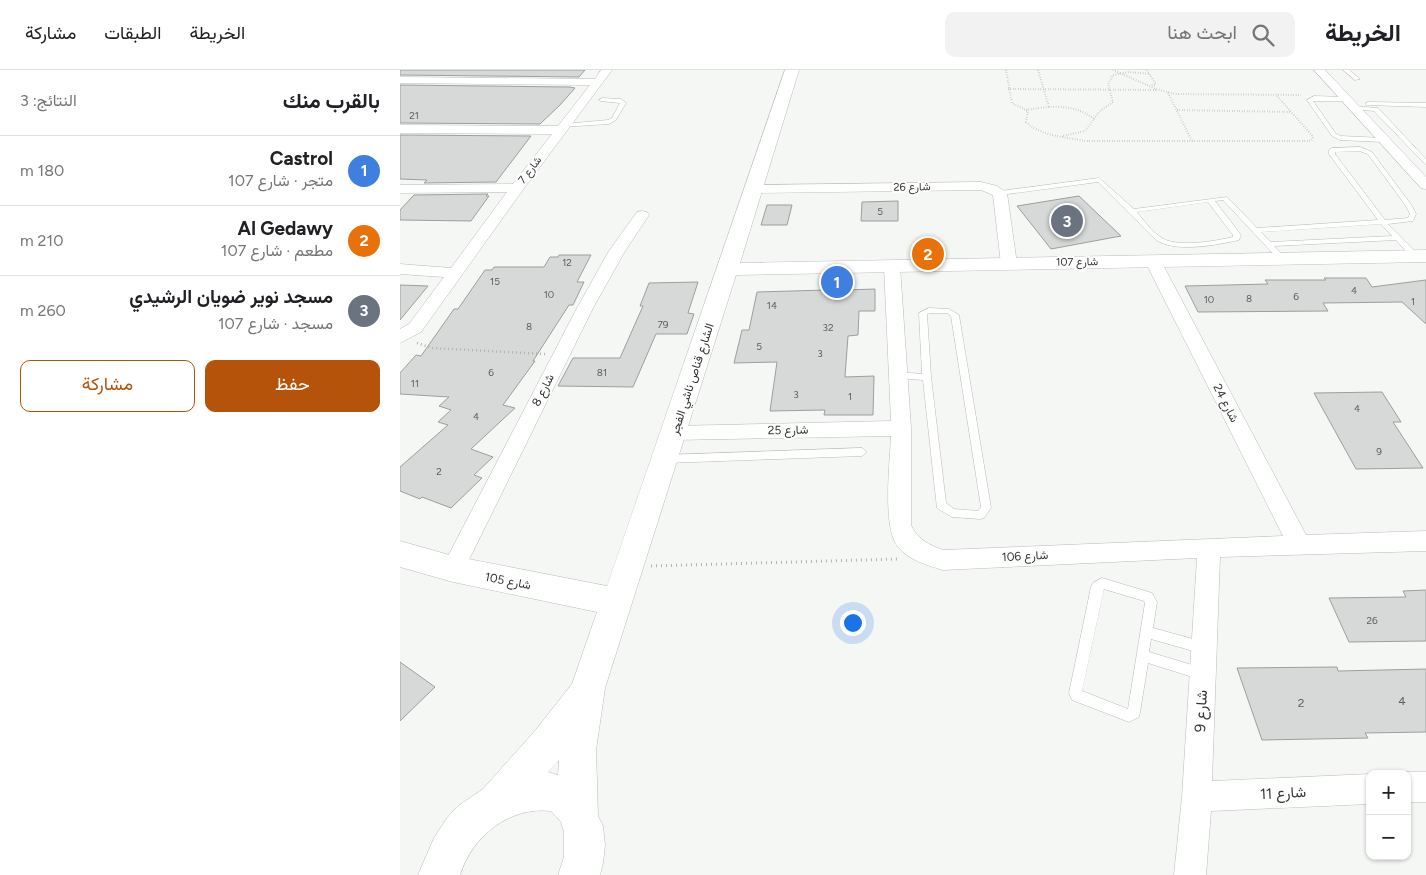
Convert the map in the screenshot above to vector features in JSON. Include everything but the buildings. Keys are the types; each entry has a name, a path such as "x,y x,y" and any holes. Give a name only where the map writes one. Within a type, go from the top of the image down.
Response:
{"street":[{"name":"شارع 7","path":"400,337 415,328 517,188 607,70"},
{"name":"الشارع قناص ناشي الفجر","path":"582,873 586,839 576,781 576,749 580,718 588,688 666,459 792,70"},
{"path":"1319,70 1426,185"},
{"path":"400,80 598,82"},
{"path":"400,128 562,128"},
{"name":"شارع 26","path":"753,189 981,186 1000,193"},
{"path":"400,189 517,188"},
{"path":"1000,193 1009,264"},
{"name":"شارع 8","path":"453,570 561,355 617,251 642,215"},
{"name":"شارع 107","path":"727,269 1153,261 1275,251 1420,256"},
{"name":"شارع 24","path":"1153,261 1299,545"},
{"name":"شارع 106","path":"892,266 901,428 900,525 906,540 922,553 943,560 1209,548 1426,542"},
{"path":"400,269 456,273"},
{"name":"شارع 25","path":"674,433 901,428"},
{"name":"شارع 9","path":"1190,875 1197,797 1209,548"},
{"name":"شارع 105","path":"400,554 453,570 617,602"},
{"name":"الشارع قناص ناشي الفجر","path":"493,803 547,745 588,688"},
{"path":"1411,788 1426,787"},
{"name":"شارع 11","path":"1197,797 1366,789"},
{"path":"429,875 446,859 472,820 493,803 514,793 535,790 553,792 569,800 580,813"}],"lane":[{"path":"1346,70 1357,79"},
{"path":"1383,140 1340,138 1334,135 1310,100 1314,98 1426,105"},
{"path":"562,128 603,124 614,119 623,103 621,101 602,100"},
{"path":"1347,101 1376,109 1426,163"},
{"path":"1255,230 1383,222 1410,220 1413,214 1370,154 1360,149 1332,150 1332,154 1336,162 1383,222 1398,238 1420,256"},
{"path":"1000,193 1099,180 1161,241 1177,245 1227,241 1236,238 1237,235 1210,200"},
{"path":"1132,211 1225,198 1275,251 1398,238"},
{"path":"929,310 949,311 955,315 986,508 980,515 952,513 941,505 927,377 923,313 929,310"},
{"path":"898,376 927,377"},
{"path":"666,459 862,452"},
{"path":"1102,583 1148,597 1151,602 1147,632 1132,715 1129,716 1077,696 1075,693 1099,584 1102,583"},
{"path":"1147,632 1203,661"},
{"path":"1143,656 1203,661"}],"path":[{"path":"1006,70 1008,89 1012,102 1026,110 1049,107 1076,109 1094,119"},
{"path":"1038,70 1049,107"},
{"path":"1114,70 1168,93 1276,95 1347,101"},
{"path":"1147,70 1155,84 1147,85"},
{"path":"1059,136 1085,130 1100,111 1113,102 1108,90 1108,80 1119,73 1150,74"},
{"path":"1008,89 1161,90"},
{"path":"1168,93 1192,141"},
{"path":"1026,110 1028,114 1026,122 1038,131 1094,141 1311,141 1313,137 1276,95"},
{"path":"1177,110 1291,112"},
{"path":"416,343 432,348 561,355"},
{"path":"629,567 892,560 922,553"}],"place":[{"name":"مسجد نوير ضويان الرشيدي","path":"1067,221"},
{"name":"Al Gedawy","path":"928,254"},
{"name":"Castrol","path":"837,282"}]}
